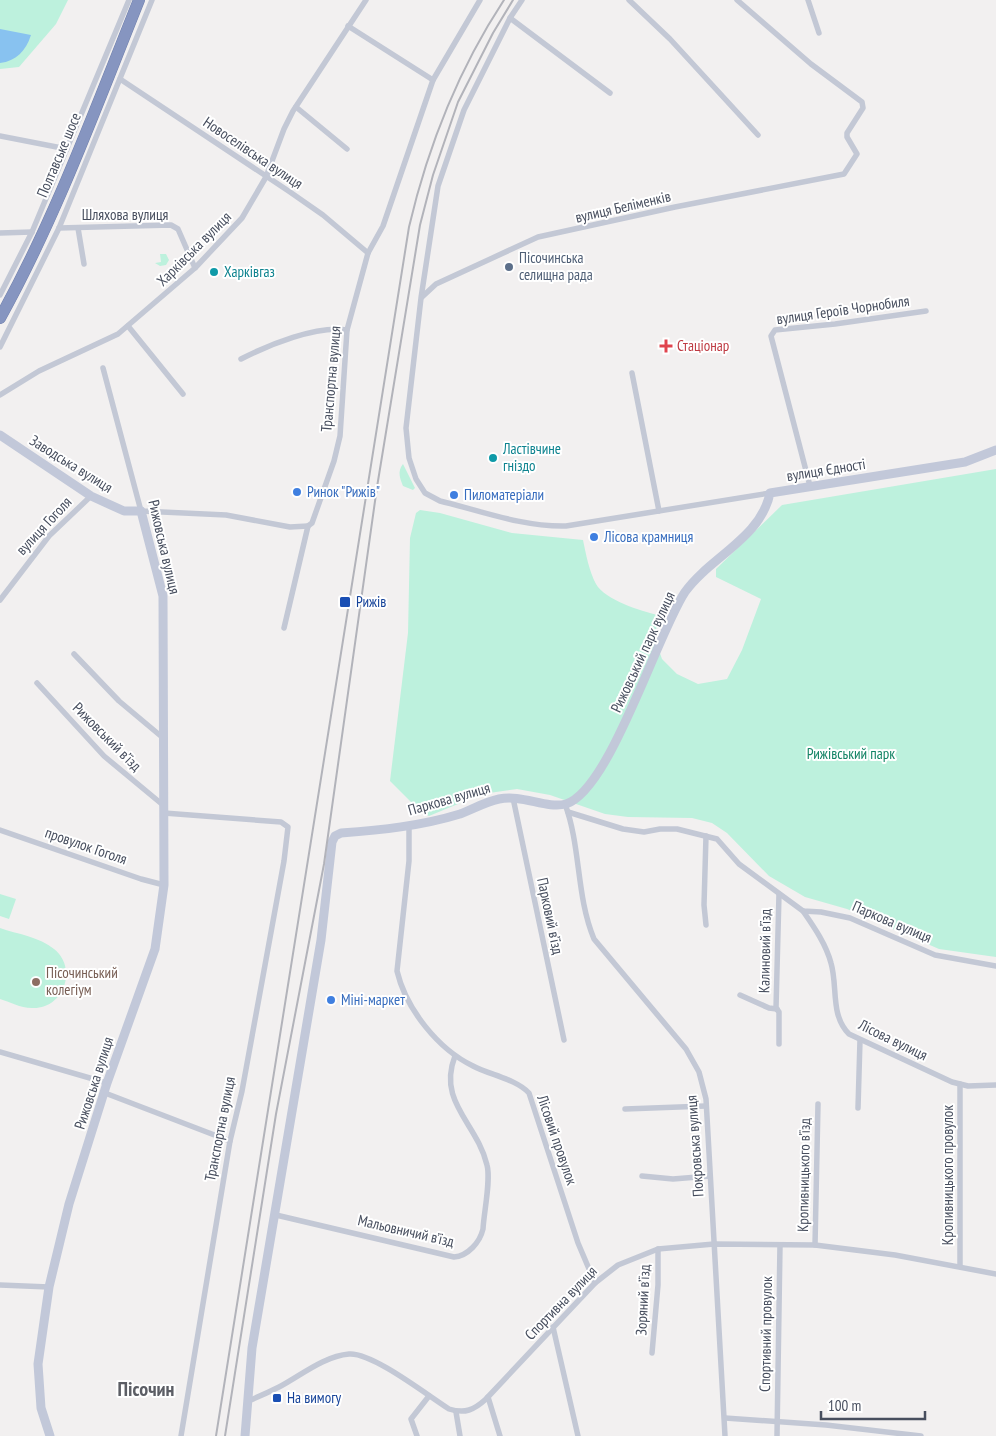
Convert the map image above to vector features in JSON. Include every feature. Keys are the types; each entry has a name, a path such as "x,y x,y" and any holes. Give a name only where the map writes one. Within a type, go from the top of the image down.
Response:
{"highway":[{"name":"Полтавське шосе","path":"0,318 16,288 62,188 139,0"}],"street":[{"path":"0,294 32,232 129,0"},
{"path":"0,347 59,228 152,0"},
{"name":"Харківська вулиця","path":"0,395 40,371 97,344 128,326 195,268 242,218 266,178 284,129 296,107 366,0"},
{"name":"Транспортна вулиця","path":"284,628 308,526 312,523 334,461 340,436 347,330 368,253 383,226 433,80 480,0"},
{"path":"421,298 438,186 446,158 464,110 510,18 522,0"},
{"path":"629,0 670,39 758,135"},
{"name":"вулиця Беліменків","path":"421,298 436,284 538,237 675,207 844,174 857,154 846,137 863,108 862,102 812,64 737,0"},
{"path":"808,0 819,33"},
{"path":"510,18 610,93"},
{"path":"348,26 433,80"},
{"name":"Новоселівська вулиця","path":"120,79 323,215 368,253"},
{"path":"296,107 348,149"},
{"path":"0,136 67,149"},
{"name":"Шляхова вулиця","path":"59,228 171,225 178,229 195,268"},
{"path":"78,228 84,264"},
{"path":"0,234 32,232"},
{"name":"вулиця Єдності","path":"421,298 406,441 414,474 420,486 430,497 440,502 525,523 552,526 659,511 966,462 996,450"},
{"name":"вулиця Героїв Чорнобиля","path":"810,486 771,336 772,332 775,330 835,324 926,311"},
{"path":"128,326 183,394"},
{"path":"241,360 278,342 326,330 347,330"},
{"name":"Рижовська вулиця","path":"50,1436 41,1408 38,1364 49,1287 69,1204 107,1083 155,949 164,885 163,596 102,368"},
{"path":"632,373 659,511"},
{"name":"Заводська вулиця","path":"0,435 91,496 124,510 226,515 290,527 308,526"},
{"name":"Рижовський парк вулиця","path":"566,808 582,793 614,744 670,619 686,592 703,572 731,548 758,520 767,505 770,493"},
{"name":"вулиця Гоголя","path":"0,600 49,536 91,496"},
{"path":"74,654 123,705 162,737"},
{"name":"Рижовський в’їзд","path":"37,683 104,756 163,809"},
{"name":"Паркова вулиця","path":"276,1215 321,940 332,842 335,836 341,833 409,825 460,814 498,799 513,798 551,804 637,831 678,829 717,839 739,864 802,911 821,912 850,918 935,955 996,966"},
{"name":"Парковий в’їзд","path":"513,798 564,1040"},
{"name":"Покровська вулиця","path":"566,808 586,921 594,939 686,1048 699,1072 706,1106 725,1436"},
{"name":"Транспортна вулиця","path":"163,809 281,822 288,827 284,861 242,1091 230,1142 181,1436"},
{"name":"Лісовий провулок","path":"409,825 409,861 397,971 404,990 419,1017 455,1056 472,1066 521,1086 528,1093 578,1243 595,1283"},
{"name":"провулок Гоголя","path":"0,830 141,879 164,885"},
{"path":"706,836 704,905 706,925"},
{"name":"Калиновий в’їзд","path":"779,894 777,1009 779,1012 779,1044"},
{"name":"Лісова вулиця","path":"802,911 816,930 831,962 839,1019 845,1030 860,1040 960,1084 996,1085"},
{"name":"Калиновий в’їзд","path":"740,995 769,1008 777,1009"},
{"path":"858,1108 860,1040"},
{"path":"0,1052 107,1083"},
{"name":"Мальовничий в’їзд","path":"276,1215 454,1257 462,1256 472,1248 482,1236 488,1169 480,1146 450,1089 450,1073 455,1056"},
{"name":"Кропивницького провулок","path":"960,1084 960,1266"},
{"path":"105,1093 230,1142"},
{"name":"Кропивницького в’їзд","path":"815,1245 818,1104"},
{"path":"625,1109 706,1106"},
{"path":"642,1176 673,1179 710,1176"},
{"path":"245,1436 252,1348 276,1215"},
{"name":"Спортивна вулиця","path":"456,1412 470,1411 488,1397 595,1283 624,1262 658,1249 714,1244 815,1245 895,1255 996,1274"},
{"name":"Спортивний провулок","path":"778,1436 780,1245"},
{"name":"Зоряний в’їзд","path":"652,1353 658,1285 658,1249"},
{"path":"0,1286 49,1287"},
{"path":"553,1328 578,1436"},
{"path":"248,1401 322,1363 349,1354 360,1355 374,1361 456,1412 460,1436"},
{"path":"417,1436 411,1419 429,1396"},
{"path":"488,1397 500,1436"},
{"path":"725,1418 826,1425 922,1436"}],"green space":[{"path":"0,0 68,0 56,24 19,67 0,69"},
{"path":"160,254 166,254 169,260 166,265 160,266 155,263 161,262"},
{"path":"403,464 415,488 413,490 403,486 400,472"},
{"name":"Рижівський парк","path":"996,469 996,957 939,949 847,909 805,897 769,876 727,833 712,823 692,818 628,817 605,814 550,795 517,789 482,794 429,816 421,812 390,781 408,633 410,538 416,513 420,510 440,513 512,533 583,540 591,574 596,584 615,600 658,615 655,639 662,659 677,674 698,684 727,679 742,650 761,599 716,577 716,569 782,505"},
{"path":"0,894 16,899 9,919 0,916"},
{"name":"Пісочинський колегіум","path":"0,928 42,942 54,949 61,957 65,966 66,976 60,994 53,1001 44,1006 30,1008 0,999"}],"water":[{"path":"0,29 31,35 20,54 11,60 0,63"}],"railway":[{"path":"216,1436 409,227 425,167 446,109 472,54 504,0"},
{"path":"225,1436 276,1114 324,864 377,487 420,225 433,175 458,102 493,33 513,0"}],"place":[{"name":"Пісочинська селищна рада","path":"509,267"},
{"name":"Харківгаз","path":"214,272"},
{"name":"Стаціонар","path":"666,346"},
{"name":"Ластівчине гніздо","path":"493,458"},
{"name":"Ринок \"Рижів\"","path":"297,492"},
{"name":"Пиломатеріали","path":"454,495"},
{"name":"Лісова крамниця","path":"594,537"},
{"name":"Рижів","path":"345,602"},
{"name":"Пісочинський колегіум","path":"36,982"},
{"name":"Міні-маркет","path":"331,1000"},
{"name":"На вимогу","path":"277,1398"}],"district":[{"name":"Пісочин","path":"146,1389"}]}
